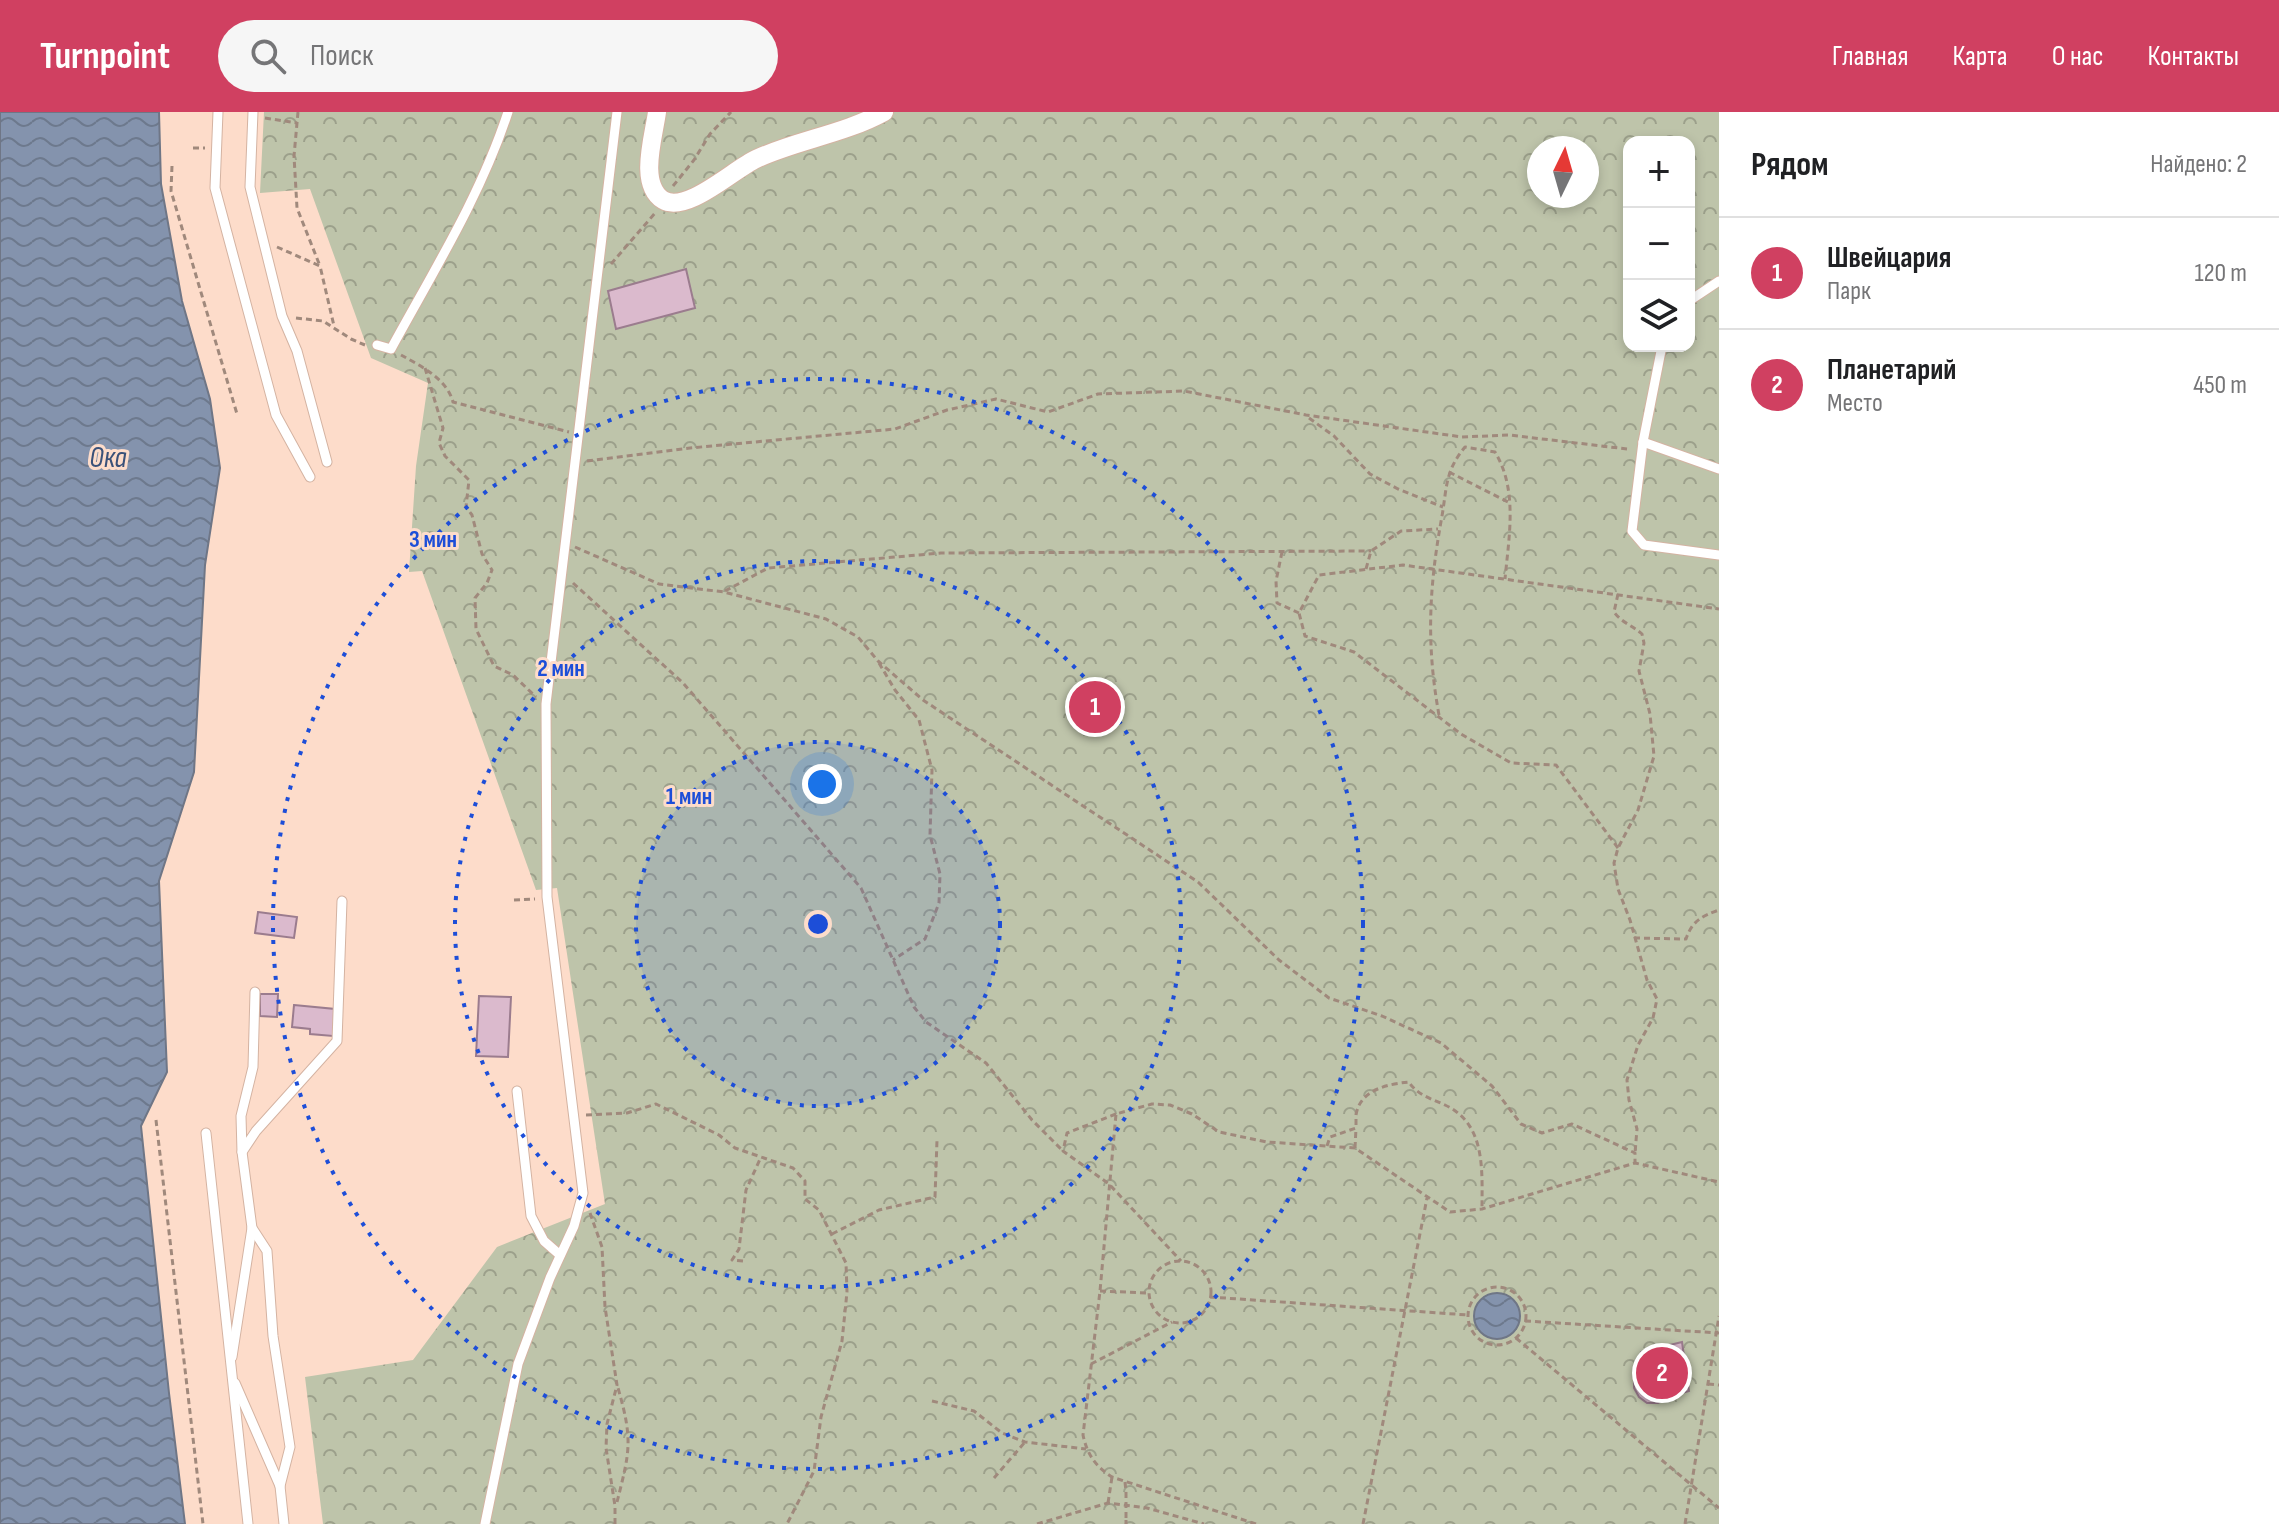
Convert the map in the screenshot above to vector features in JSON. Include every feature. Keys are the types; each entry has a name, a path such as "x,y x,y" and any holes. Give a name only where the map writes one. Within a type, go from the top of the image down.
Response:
{"street":[{"path":"657,112 650,164 651,184 657,195 676,204 693,198 756,159 884,112"}],"lane":[{"path":"218,112 215,188 276,415 310,477"},
{"path":"377,345 391,349 460,222 499,140 508,112"},
{"path":"485,1524 518,1364 574,1226 583,1193 547,897 546,704 617,112"},
{"path":"253,114 250,187 282,316 297,351 327,462"},
{"path":"1695,297 1719,281"},
{"path":"1661,352 1643,442 1632,531 1644,545 1719,555"},
{"path":"1643,442 1719,469"},
{"path":"242,1152 256,1131 337,1041 342,901"},
{"path":"255,992 253,1067 241,1116 242,1152 252,1228 230,1371 280,1486 284,1524"},
{"path":"517,1091 531,1216 544,1241 560,1255"},
{"path":"206,1133 248,1524"},
{"path":"252,1228 267,1251 273,1336 290,1447 280,1486"}],"path":[{"path":"298,112 294,156 297,208 320,266 334,326"},
{"path":"599,279 666,201 676,179 731,112"},
{"path":"253,114 297,123"},
{"path":"172,166 171,191 237,414"},
{"path":"266,242 320,266"},
{"path":"282,316 323,321 351,339 377,345"},
{"path":"391,349 425,368 450,391 453,402 579,434"},
{"path":"425,368 443,428 439,443 445,456 469,480 466,507 472,515 482,554 492,570 487,583 475,598 476,629 494,666 513,675 527,691 546,704"},
{"path":"575,463 690,448 895,429 947,410 996,399 1048,412 1098,394 1184,391 1306,415 1462,437 1509,435 1627,449"},
{"path":"1306,415 1334,436 1370,474 1443,507"},
{"path":"1439,718 1431,669 1433,569 1451,464 1465,447 1495,452 1506,471 1510,503 1505,579"},
{"path":"1449,472 1510,503"},
{"path":"724,592 768,568 941,553 1371,551 1401,531 1439,529"},
{"path":"565,543 659,584 724,592 826,619 858,637 878,661 923,700 1198,882 1279,960 1329,998 1382,1016 1441,1043 1492,1086 1521,1124 1542,1133 1572,1124 1635,1153"},
{"path":"1282,551 1276,581 1277,603 1299,613"},
{"path":"1366,569 1371,551"},
{"path":"1618,848 1556,765 1511,763 1461,734 1354,652 1305,636 1299,613 1319,575 1403,565 1719,609"},
{"path":"561,572 683,683 861,888 914,1007 926,1022 986,1063 1032,1120 1063,1151 1109,1184 1181,1261 1200,1268 1210,1286 1210,1297 1200,1315 1192,1320 1172,1322 1091,1364"},
{"path":"1618,594 1614,612 1621,621 1642,634 1644,643 1639,671 1650,714 1654,756 1638,810 1618,848 1614,863 1615,877 1647,980 1657,999 1653,1018 1638,1045 1627,1080 1637,1129 1635,1163"},
{"path":"878,661 895,690 919,720 932,770 930,835 940,874 939,903 925,939 893,960"},
{"path":"514,900 537,899"},
{"path":"1634,938 1686,939 1699,918 1719,910"},
{"path":"1355,1148 1356,1113 1366,1095 1387,1085 1409,1082 1415,1091 1457,1110 1473,1128 1482,1167 1482,1209"},
{"path":"574,1115 627,1113 656,1104 719,1135 735,1148 793,1168 805,1181 805,1199 819,1210 846,1263 847,1292 842,1341 821,1417 814,1471 787,1524"},
{"path":"1063,1151 1067,1133 1152,1104 1170,1105 1192,1114 1219,1132 1267,1142 1355,1148 1450,1212 1482,1209 1635,1163 1719,1182"},
{"path":"1116,1114 1083,1435 1086,1449 1098,1468 1112,1477 1256,1524"},
{"path":"156,1120 203,1524"},
{"path":"1327,1146 1330,1137 1356,1128"},
{"path":"832,1234 879,1210 935,1197 937,1140"},
{"path":"743,1261 732,1260 739,1249 746,1212 746,1190 761,1157"},
{"path":"583,1193 602,1247 605,1307 617,1385 628,1423 630,1450 615,1506"},
{"path":"1362,1524 1427,1198"},
{"path":"1172,1322 1156,1311 1149,1293 1150,1283 1161,1267 1181,1261"},
{"path":"1500,1287 1517,1295 1525,1312 1525,1321 1516,1338 1508,1343 1489,1344 1473,1333 1468,1315 1474,1297 1482,1291 1500,1287"},
{"path":"1100,1291 1149,1293"},
{"path":"1210,1297 1468,1315"},
{"path":"1685,1524 1719,1316"},
{"path":"1525,1321 1718,1333"},
{"path":"1516,1338 1719,1508"},
{"path":"1708,1384 1719,1385"},
{"path":"615,1524 606,1448 607,1424 617,1385"},
{"path":"932,1401 974,1411 1002,1433 1025,1442 1086,1449"},
{"path":"994,1478 1025,1442"},
{"path":"1108,1503 1112,1477"},
{"path":"1125,1482 1126,1522"},
{"path":"1037,1524 1108,1503 1147,1508 1204,1524"}],"green space":[{"path":"264,112 1719,112 1719,1524 323,1524 305,1377 413,1360 497,1247 605,1204 557,888 536,890 422,571 409,572 416,466 428,383 371,358 310,189 260,193"}],"water":[{"name":"Ока","path":"0,112 159,112 161,184 182,301 210,399 220,468 205,565 194,772 159,881 167,1072 141,1126 185,1524 0,1524"},
{"path":"1497,1293 1513,1300 1520,1316 1513,1332 1497,1339 1481,1332 1474,1316 1481,1300"}],"building":[{"path":"686,269 695,308 616,329 608,291"},
{"path":"258,912 297,917 294,938 255,933"},
{"path":"260,994 278,994 277,1017 260,1016"},
{"path":"479,996 511,997 508,1057 476,1056"},
{"path":"294,1005 335,1009 333,1036 310,1034 310,1029 292,1027"},
{"path":"1682,1342 1689,1391 1678,1394 1672,1389 1667,1398 1658,1403 1647,1403 1634,1388 1634,1378 1643,1367 1641,1352"}],"place":[{"name":"Швейцария","path":"1095,707"},
{"name":"Планетарий","path":"1662,1373"}]}
